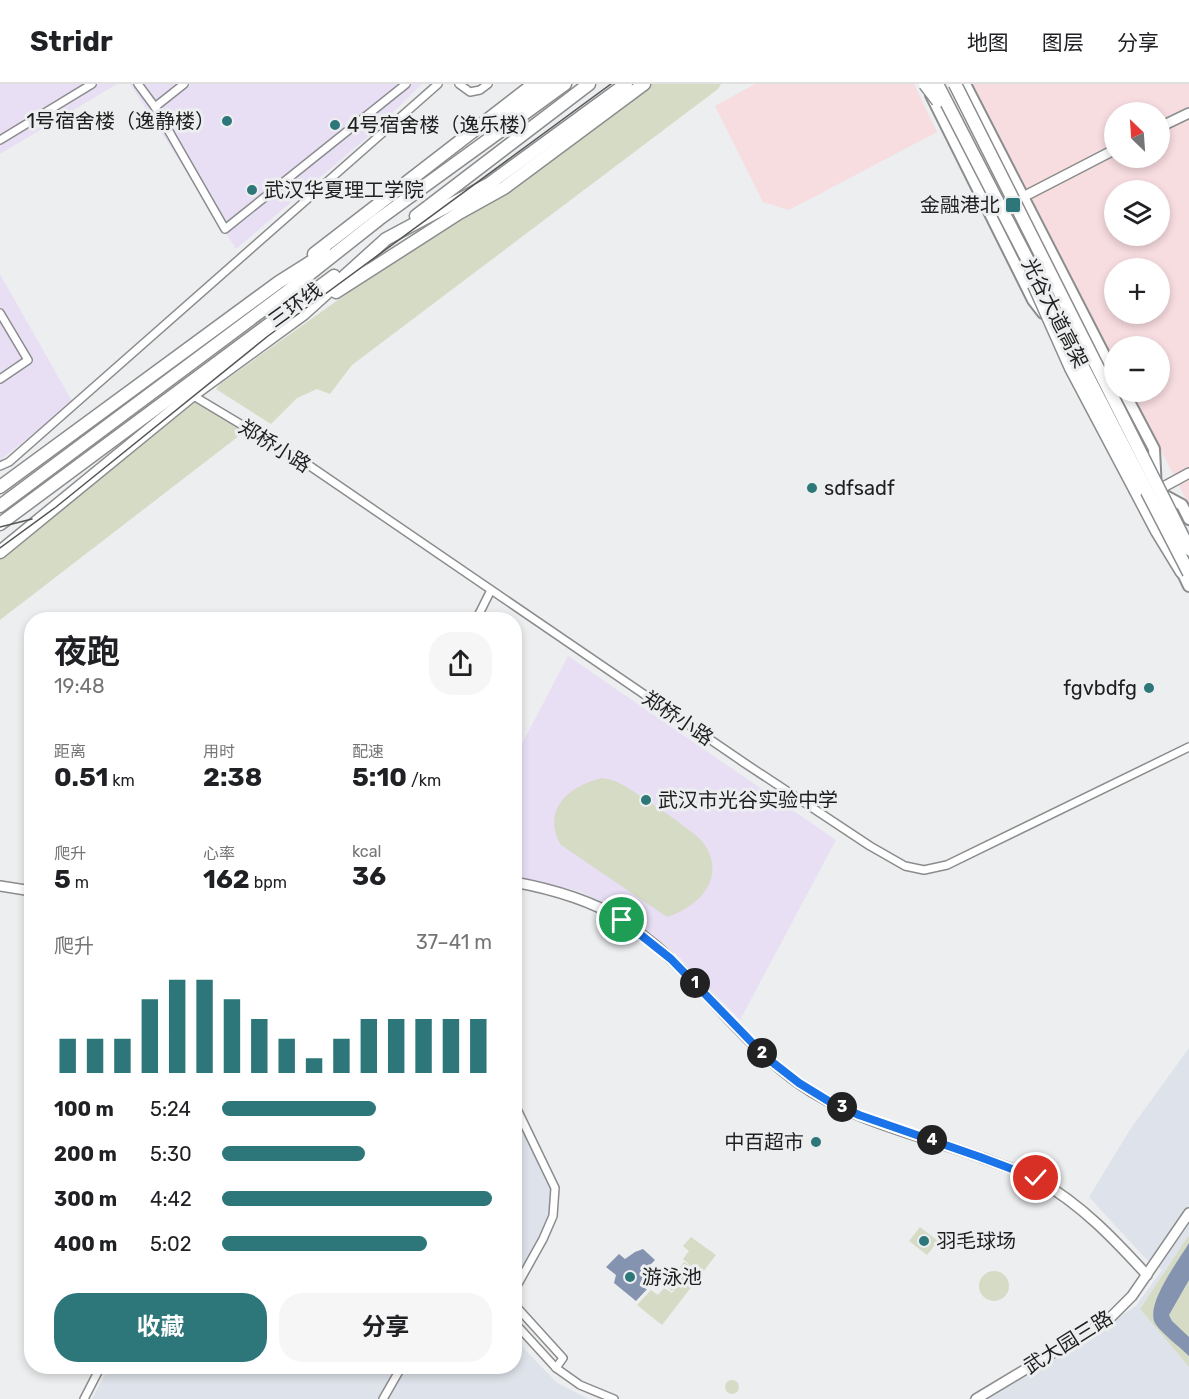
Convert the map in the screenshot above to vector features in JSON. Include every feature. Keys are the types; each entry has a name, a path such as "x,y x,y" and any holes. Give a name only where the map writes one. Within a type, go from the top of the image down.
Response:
{"highway":[{"path":"0,487 276,284 534,84"},
{"path":"487,121 548,84"},
{"path":"276,284 380,219 548,84"},
{"name":"三环线","path":"0,506 288,291 380,219 565,84"},
{"name":"三环线","path":"0,524 299,309 386,238 589,84"},
{"path":"386,238 489,184 626,84"},
{"path":"596,105 643,84"},
{"path":"0,552 299,309 504,188 643,84"},
{"path":"925,84 958,125"},
{"name":"光谷大道高架","path":"955,84 1189,549"},
{"name":"光谷大道高架","path":"938,86 1186,573"},
{"path":"459,213 487,191 503,173"},
{"path":"1021,247 1039,299 1071,368 1157,531 1186,573"},
{"path":"1172,516 1189,537"}],"main road":[{"path":"925,84 1033,300 1065,344 1128,464 1156,491 1182,505 1189,519"},
{"path":"965,84 1104,355"},
{"path":"1129,402 1154,449 1157,518 1186,573 1189,586"}],"street":[{"path":"0,140 92,84"},
{"path":"138,84 155,106 225,229 406,84"},
{"path":"155,106 184,84"},
{"path":"0,466 9,462 27,447 438,84"},
{"path":"459,84 470,92 480,90 488,84"},
{"path":"1170,123 1189,113"},
{"path":"1023,197 1104,155"},
{"path":"0,313 28,360 0,379"},
{"name":"郑桥小路","path":"192,395 307,465 743,762 870,846 905,866 924,870 947,865 1189,747"},
{"path":"1156,491 1189,473"},
{"path":"480,612 491,590"},
{"path":"522,883 578,897 622,920 671,959 767,1058 799,1083 830,1102 859,1115 1036,1178 1074,1202 1147,1275"},
{"path":"0,886 24,890"},
{"path":"522,1120 555,1188 553,1216 522,1276"},
{"name":"武大园三路","path":"976,1399 1109,1319 1132,1296 1189,1213"},
{"path":"522,1313 563,1358 556,1368"},
{"path":"522,1331 556,1368 580,1385 614,1399"},
{"path":"84,1399 97,1374"},
{"path":"383,1399 397,1374"}],"shaded area":[{"path":"0,84 117,84 0,154"},
{"name":"武汉华夏理工学院","path":"130,84 422,84 370,135 236,249"},
{"path":"755,84 914,84 937,132 789,210 763,202 715,106"},
{"path":"973,84 1189,84 1189,505 1136,402 1170,402 1170,336 1104,336 1104,340"},
{"path":"0,274 73,403 0,460"},
{"name":"武汉市光谷实验中学","path":"568,656 836,840 740,1020 676,954 625,914 579,891 522,878 522,744"},
{"path":"1189,1048 1189,1235 1140,1309 1189,1367 1189,1399 987,1399 1136,1306 1162,1270 1146,1259 1089,1197 1131,1128"},
{"path":"522,1119 555,1188 550,1215 522,1268"},
{"path":"522,1346 556,1382 588,1399 92,1399 105,1374 522,1374"}],"green space":[{"path":"652,84 721,84 718,89 352,365 330,394 317,389 297,398 271,424 216,389 390,263 487,204"},
{"path":"196,401 244,432 0,620 0,547"},
{"path":"602,778 617,782 636,793 702,841 709,854 712,877 707,888 691,905 667,917 561,845 554,820 556,810 569,793"},
{"name":"羽毛球场","path":"920,1227 938,1241 927,1255 909,1241"},
{"path":"1189,1235 1189,1367 1140,1309"},
{"path":"691,1237 716,1255 662,1325 637,1305 651,1290 658,1295 664,1288 672,1293 681,1281 672,1291 665,1286 684,1262 692,1267 683,1259 689,1251 683,1246"},
{"path":"994,1271 1005,1275 1009,1286 1005,1297 994,1301 983,1297 979,1286 983,1275"},
{"path":"732,1380 737,1382 739,1387 737,1392 732,1394 727,1392 725,1387 727,1382"}],"water":[{"path":"1189,1243 1189,1280 1169,1315 1172,1321 1189,1337 1189,1356 1158,1327 1153,1315 1159,1294"},
{"name":"游泳池","path":"643,1249 655,1260 644,1271 647,1274 643,1280 650,1286 636,1301 614,1283 616,1275 606,1267 619,1254 625,1259"}],"tram line":[{"path":"0,548 56,507 268,336 611,84"},
{"path":"0,527 32,519"}],"place":[{"name":"1号宿舍楼（逸静楼）","path":"227,121"},
{"name":"4号宿舍楼（逸乐楼）","path":"335,125"},
{"name":"武汉华夏理工学院","path":"252,190"},
{"name":"金融港北","path":"1013,205"},
{"name":"sdfsadf","path":"812,488"},
{"name":"fgvbdfg","path":"1149,688"},
{"name":"武汉市光谷实验中学","path":"646,800"},
{"name":"中百超市","path":"816,1142"},
{"name":"羽毛球场","path":"924,1241"},
{"name":"游泳池","path":"630,1277"}],"route":[{"path":"622,920 671,959 767,1058 799,1083 830,1102 859,1115 1036,1178"}]}
